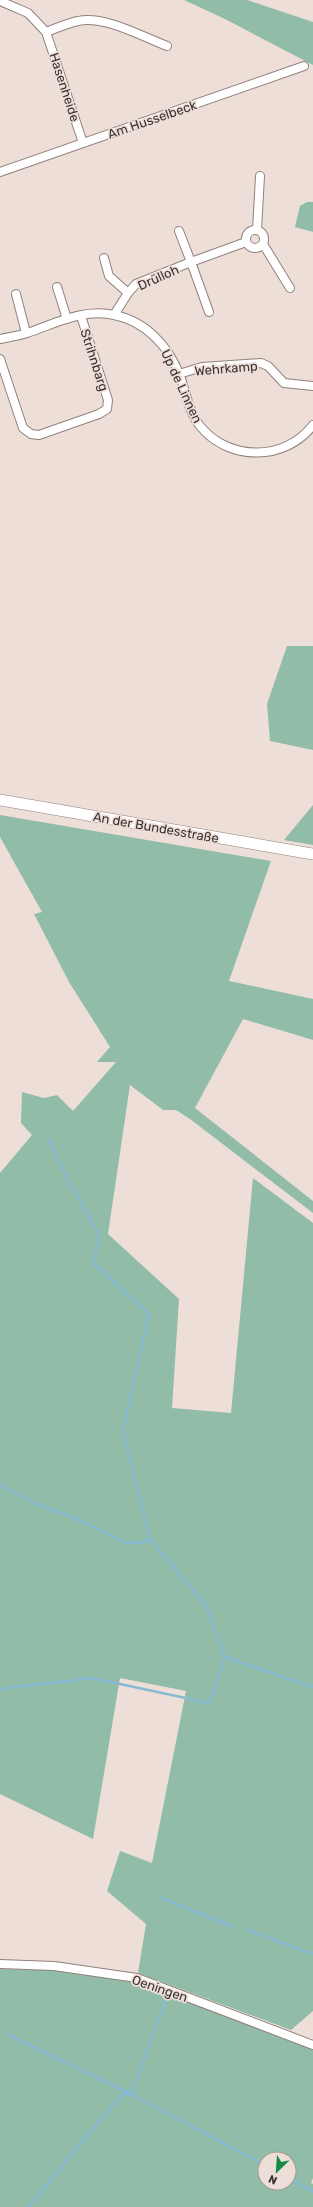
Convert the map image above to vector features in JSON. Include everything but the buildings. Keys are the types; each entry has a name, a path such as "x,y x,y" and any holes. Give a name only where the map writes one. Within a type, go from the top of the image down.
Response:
{"main road":[{"name":"An der Bundesstraße","path":"0,800 313,854"}],"street":[{"name":"Hasenheide","path":"0,2 28,13 46,32 83,143"},
{"path":"46,32 79,20 91,20 110,24 167,46"},
{"name":"Am Husselbeck","path":"0,172 304,66"},
{"path":"246,242 248,246 254,249 259,248 263,244 264,238 262,233 257,230 260,176"},
{"name":"Drülloh","path":"114,315 136,284 246,242 246,235 251,231 257,230"},
{"name":"Drülloh","path":"179,231 209,312"},
{"path":"263,244 290,288"},
{"name":"Drülloh","path":"104,258 109,276 128,294"},
{"path":"57,287 67,319"},
{"path":"16,294 26,333"},
{"name":"Up de Linnen","path":"0,339 26,333 67,319 81,316 114,315 146,328 163,344 179,374 191,411 201,427 218,441 236,450 265,453 284,448 305,434 313,425"},
{"name":"Strihnbarg","path":"0,359 23,428 31,434 39,435 99,414 108,409 108,400 81,316"},
{"name":"Wehrkamp","path":"179,374 202,367 261,363 268,366 284,383 313,386"},
{"name":"Oeningen","path":"0,1964 54,1966 137,1978 313,2045"}],"green space":[{"path":"184,0 247,0 313,22 313,65 225,19"},
{"path":"307,202 313,202 313,232 295,227 300,206"},
{"path":"287,646 313,646 313,750 270,741 267,704"},
{"path":"313,805 313,845 284,840"},
{"path":"0,815 271,861 229,981 313,999 313,1040 243,1019 195,1108 313,1201 313,1213 190,1119 176,1110 163,1110 130,1085 108,1234 179,1299 172,1408 231,1413 253,1178 313,1223 313,2011 291,2030 138,1973 146,1924 107,1891 120,1851 152,1863 186,1691 120,1678 93,1839 0,1794 0,1173 32,1135 21,1123 22,1092 44,1098 57,1095 73,1111 116,1062 97,1062 110,1047 69,982 34,914 42,912 0,837"},
{"path":"0,1969 55,1970 138,1983 313,2048 313,2178 311,2183 313,2184 313,2207 0,2207"}],"waterway":[{"path":"0,1689 92,1678 209,1703 225,1657 206,1605 150,1539 123,1430 149,1314 94,1264 99,1234 69,1182 48,1138"},
{"path":"0,1484 36,1504 72,1517 127,1543 141,1543 150,1539"},
{"path":"225,1657 313,1687"},
{"path":"162,1898 233,1927"},
{"path":"248,1930 313,1954"},
{"path":"28,2207 122,2094 131,2094 167,1997"},
{"path":"9,2035 131,2094 257,2161"},
{"path":"297,2183 313,2192"}]}
